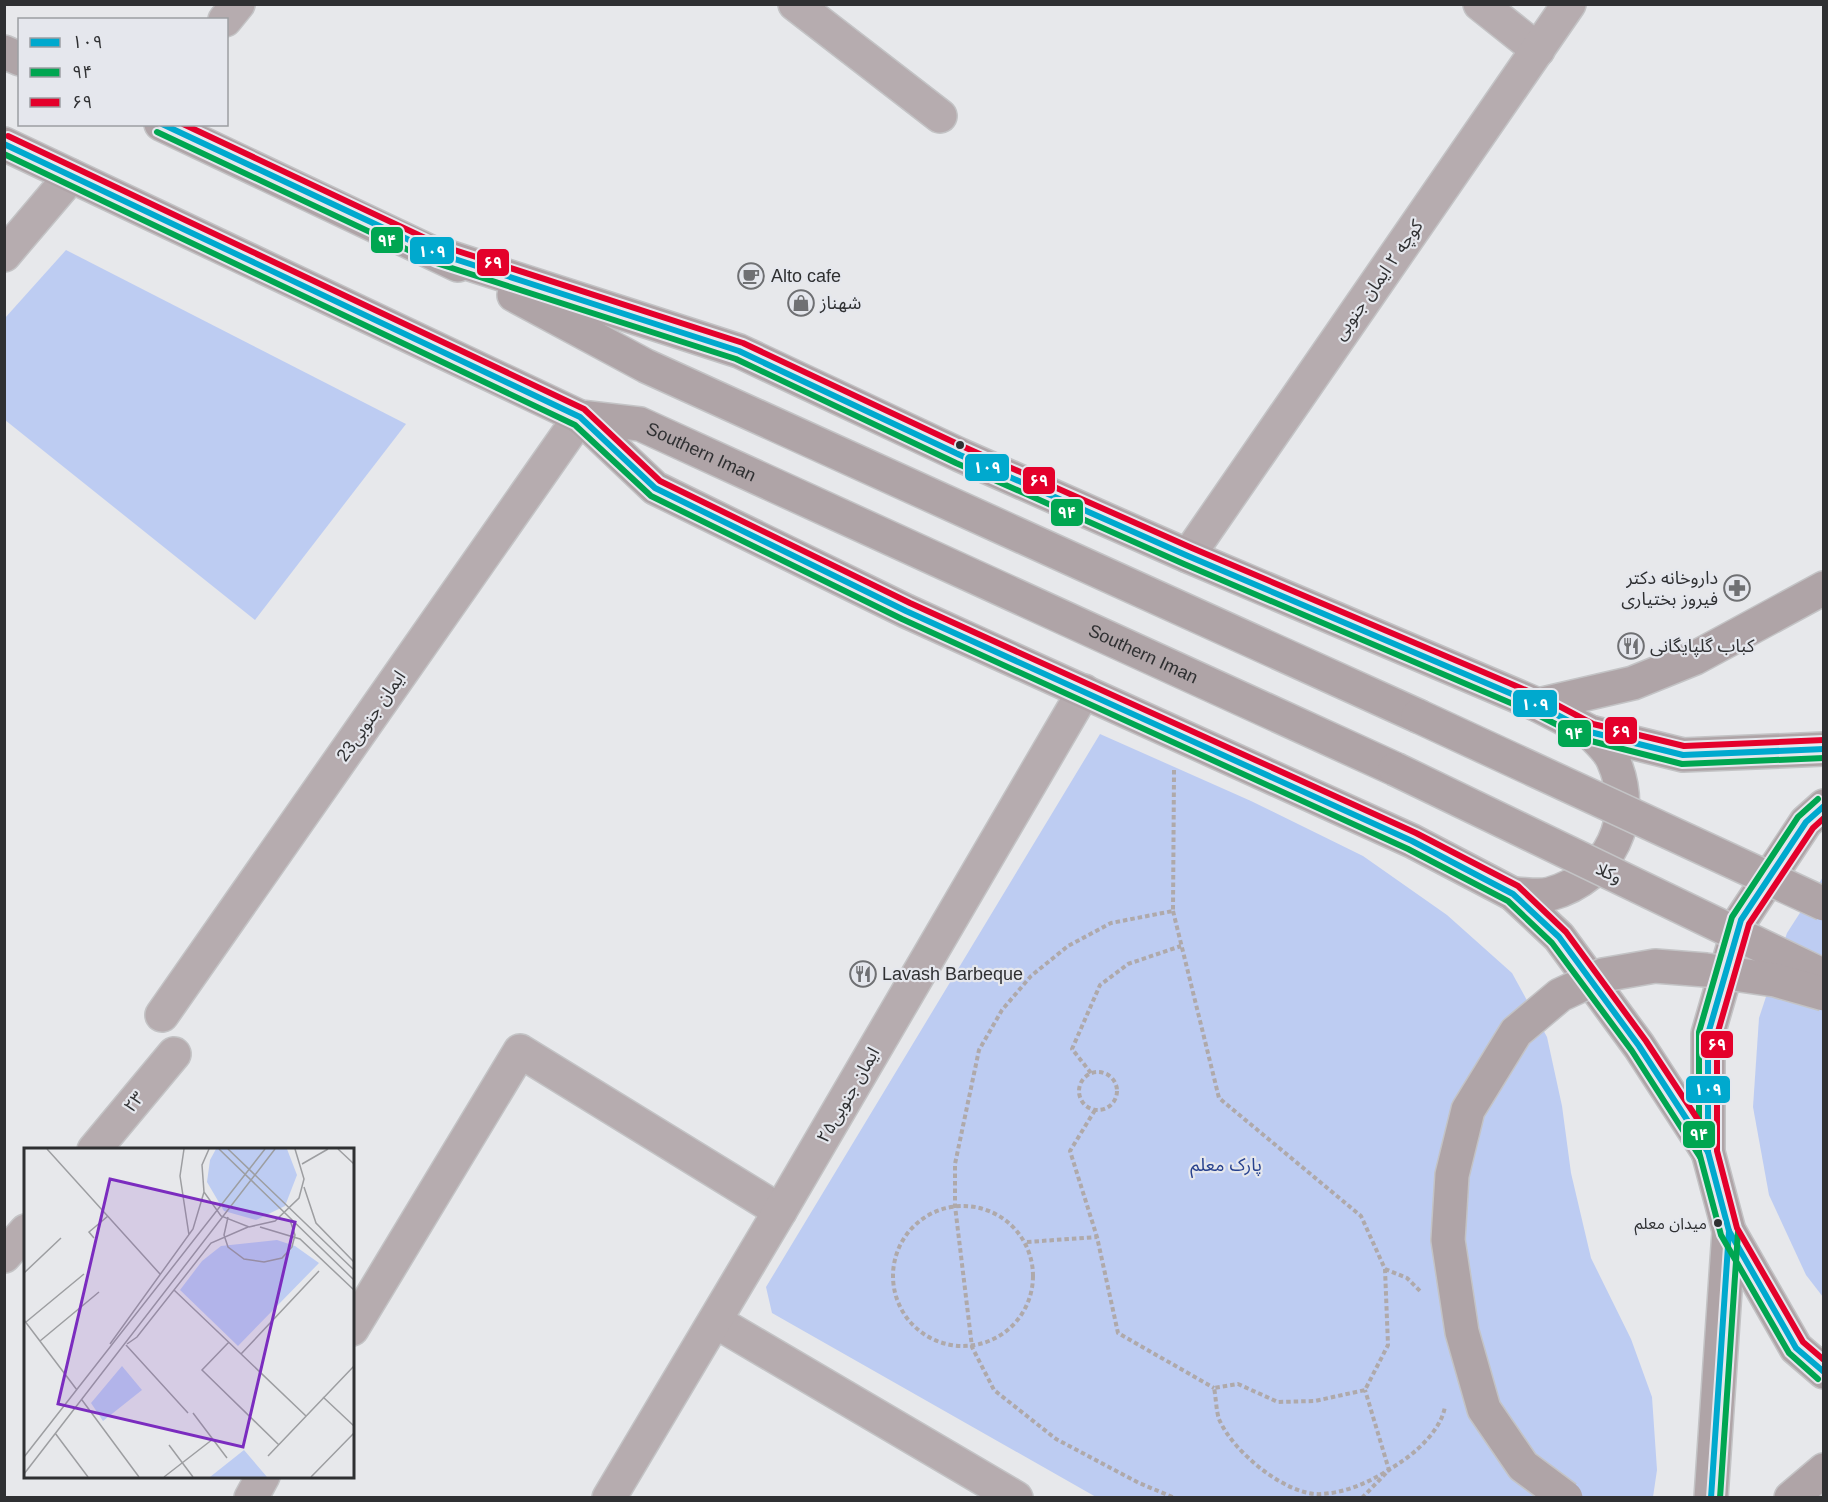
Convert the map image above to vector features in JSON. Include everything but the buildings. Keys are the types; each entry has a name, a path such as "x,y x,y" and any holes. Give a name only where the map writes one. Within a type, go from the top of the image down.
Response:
{"main road":[{"path":"4,52 18,58"},
{"path":"165,126 439,255 646,366 1418,716 1824,904"},
{"name":"Southern Iman","path":"4,144 580,417 640,424 1395,769"},
{"path":"439,255 739,351 960,455 1188,556 1538,705 1590,732 1683,755 1824,749"},
{"path":"580,417 655,488 906,611 1412,841 1513,894 1559,937 1639,1046 1708,1152"},
{"path":"1538,705 1633,683 1695,658 1824,588"},
{"path":"1513,894 1548,895 1580,882 1606,858 1621,827 1623,792 1613,759 1590,732"},
{"name":"وکلا","path":"1395,769 1824,976"},
{"path":"1824,807 1806,822 1741,920 1708,1034 1708,1152 1729,1231 1796,1348 1824,1372"},
{"path":"1566,1497 1523,1466 1484,1409 1462,1332 1448,1240 1452,1175 1468,1110 1516,1032 1560,995 1603,975 1655,966 1706,970 1775,980 1824,994"},
{"path":"1711,1497 1729,1231"},
{"path":"1791,1497 1824,1470"}],"street":[{"path":"227,18 238,4"},
{"path":"795,4 940,116"},
{"path":"1480,4 1538,50"},
{"name":"کوچه ۲ ایمان جنوبی","path":"1188,556 1569,4"},
{"path":"4,255 71,176"},
{"name":"23ایمان جنوبی","path":"162,1015 580,417"},
{"name":"ایمان جنوبی۲۵","path":"609,1497 780,1211 1084,691"},
{"path":"354,1326 520,1051 780,1211"},
{"name":"۲۳","path":"95,1148 174,1054"},
{"path":"715,1321 1016,1497"},
{"path":"251,1497 262,1478"}],"path":[{"path":"1175,733 1173,911 1220,1098 1361,1216 1385,1269 1388,1345 1365,1390 1389,1470"},
{"path":"1173,911 1111,923 1068,946 1031,976 1002,1010 979,1050 955,1164 955,1206 972,1347 994,1390 1056,1439 1139,1483 1175,1497"},
{"path":"1091,1073 1072,1049 1101,985 1128,964 1181,946"},
{"path":"1100,1072 1109,1076 1115,1084 1117,1094 1113,1103 1105,1109 1095,1110 1086,1106 1080,1098 1079,1089 1083,1079 1091,1073 1100,1072"},
{"path":"1095,1110 1070,1151 1097,1237 1118,1333 1214,1388 1238,1384 1278,1402 1315,1401 1365,1390"},
{"path":"972,1204 1004,1217 1027,1242 1035,1276 1027,1309 1005,1335 972,1347 938,1343 910,1324 894,1293 894,1259 909,1228 938,1209 955,1206 972,1204"},
{"path":"1027,1242 1097,1237"},
{"path":"1385,1269 1407,1278 1424,1295"},
{"path":"1214,1388 1219,1419 1237,1446 1276,1482 1320,1495 1359,1487 1418,1450 1444,1415 1447,1396"},
{"path":"1362,1497 1389,1470"}],"green space":[{"path":"66,250 406,424 255,620 5,420 5,318"},
{"name":"پارک معلم","path":"1100,734 1251,801 1363,856 1447,915 1512,973 1547,1037 1562,1106 1571,1173 1591,1258 1631,1339 1652,1397 1657,1470 1653,1497 1096,1497 772,1313 766,1287"},
{"path":"1823,877 1823,1297 1806,1275 1769,1195 1753,1107 1759,1018 1787,933"}],"transit line":[{"name":"۱۰۹","path":"166,126 439,254 739,351 960,455 1188,556 1538,705 1590,732 1683,755 1824,749"},
{"name":"۶۹","path":"187,126 442,246 743,343 964,447 1192,548 1542,697 1593,724 1684,746 1824,740"},
{"name":"۹۴","path":"157,132 436,263 736,359 956,463 1184,564 1534,713 1587,740 1682,764 1824,758"},
{"name":"۶۹","path":"8,136 584,409 660,481 910,603 1416,833 1518,886 1566,932 1646,1041 1716,1147"},
{"name":"۱۰۹","path":"4,144 580,417 655,488 906,611 1412,841 1513,894 1559,937 1639,1046 1708,1152"},
{"name":"۹۴","path":"4,154 575,425 651,496 902,619 1408,849 1508,901 1552,943 1632,1051 1700,1157"},
{"name":"۹۴","path":"1818,799 1798,817 1732,917 1699,1032 1699,1152 1721,1235 1789,1353 1818,1379"},
{"name":"۱۰۹","path":"1824,806 1806,822 1741,920 1708,1034 1708,1152 1729,1231 1796,1348 1824,1372"},
{"name":"۶۹","path":"1824,818 1813,828 1749,924 1717,1035 1717,1151 1737,1228 1803,1342 1824,1360"},
{"name":"۱۰۹","path":"1711,1498 1729,1231"},
{"name":"۹۴","path":"1720,1498 1738,1232"}],"place":[{"name":"Alto cafe","path":"751,276"},
{"name":"شهناز","path":"801,303"},
{"name":"داروخانه دکتر فیروز بختیاری","path":"1737,588"},
{"name":"کباب گلپایگانی","path":"1631,646"},
{"name":"Lavash Barbeque","path":"863,974"},
{"name":"میدان معلم","path":"1718,1223"}]}
